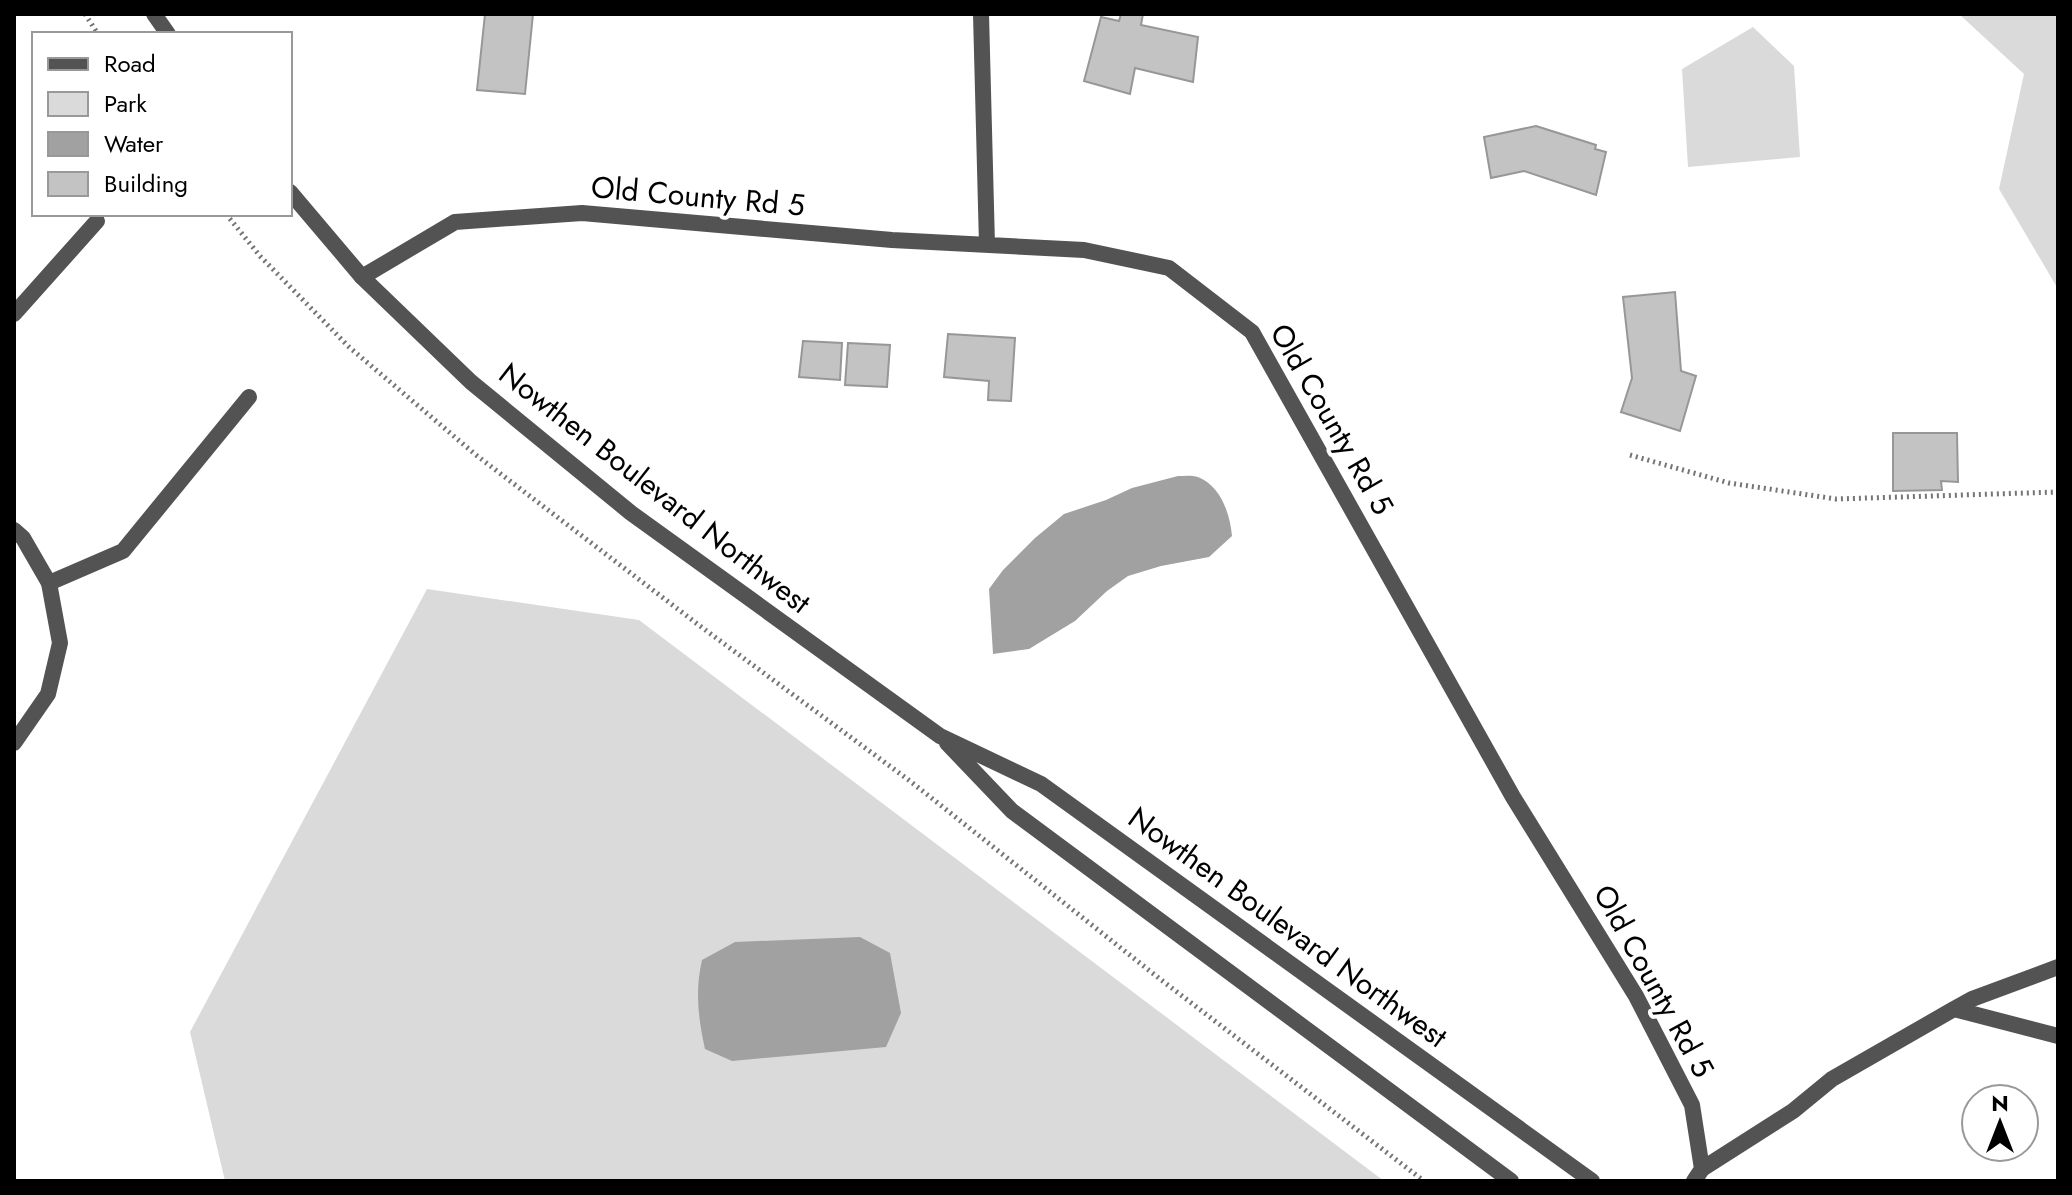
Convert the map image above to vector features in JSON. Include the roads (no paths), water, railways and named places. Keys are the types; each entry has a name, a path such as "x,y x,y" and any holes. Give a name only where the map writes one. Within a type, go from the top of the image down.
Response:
{"street":[{"path":"154,14 167,32"},
{"path":"981,14 987,245"},
{"name":"Nowthen Boulevard Northwest","path":"292,194 362,277 471,382 631,513 940,736 1012,811 1511,1181"},
{"name":"Old County Rd 5","path":"362,277 455,222 582,213 892,240 1084,250 1169,268 1252,332 1513,797 1636,996 1692,1105 1698,1175"},
{"path":"14,314 97,221"},
{"path":"49,583 123,551 249,397"},
{"path":"14,530 23,538 49,583 60,643 48,694 14,743"},
{"name":"Nowthen Boulevard Northwest","path":"940,736 1041,784 1592,1181"},
{"path":"1698,1175 1793,1111 1832,1079 1972,999 2058,967"},
{"path":"1954,1009 2058,1036"}],"water":[{"path":"1178,476 1198,477 1213,487 1226,510 1232,536 1209,557 1128,576 1075,621 1029,649 993,654 989,589 1035,538 1064,514 1132,488"},
{"path":"860,937 890,953 901,1013 886,1047 732,1061 705,1049 698,1004 702,960 735,942"}]}
